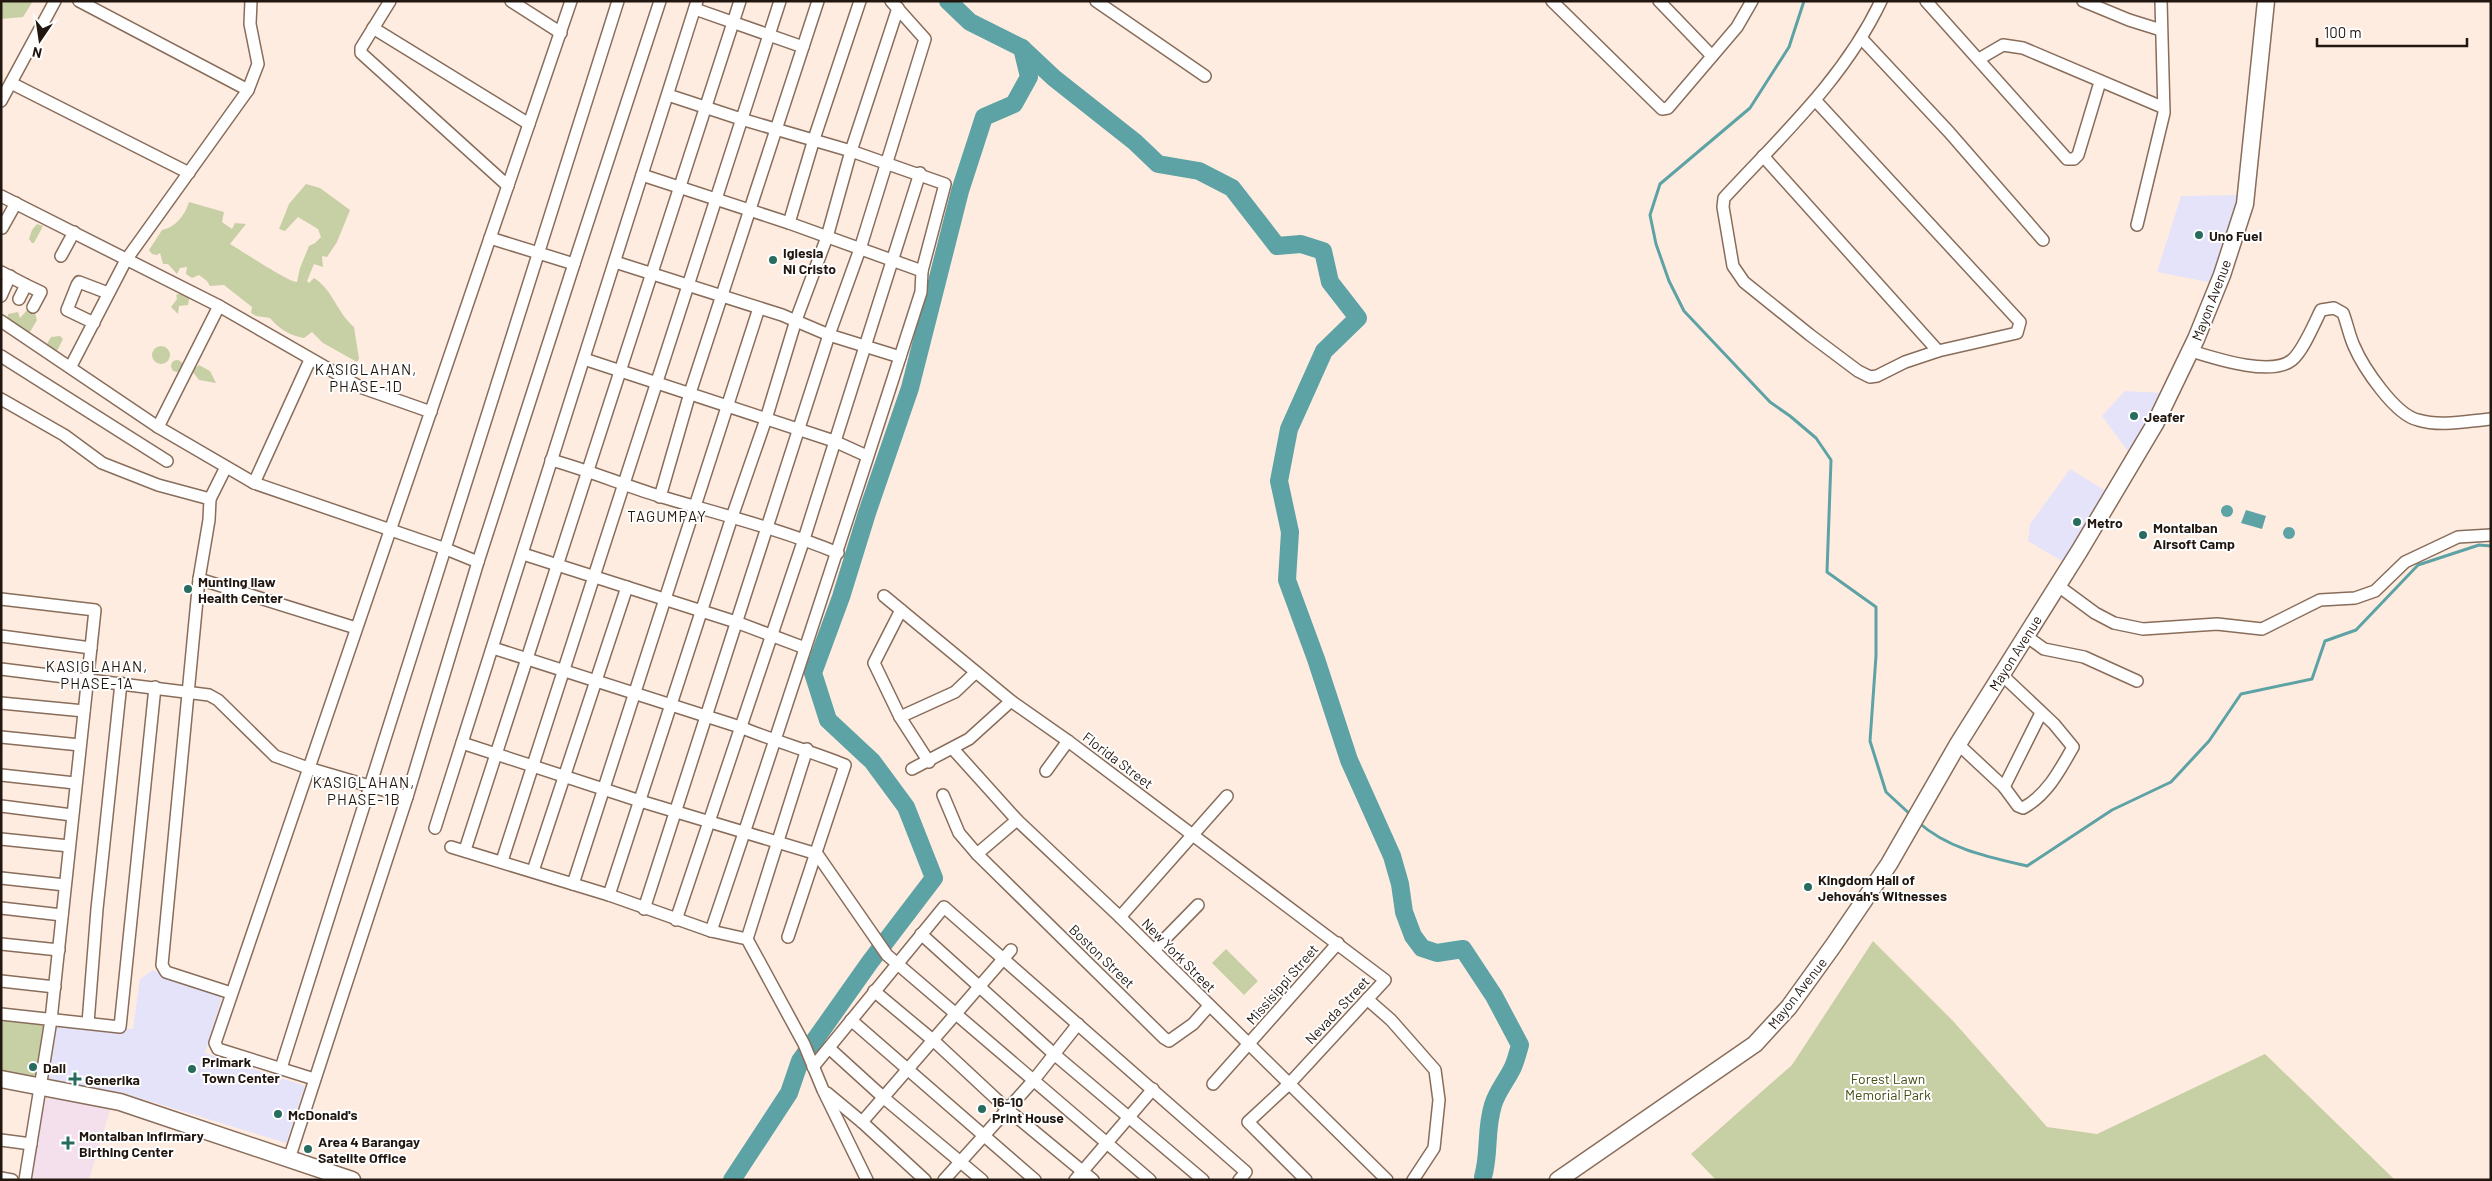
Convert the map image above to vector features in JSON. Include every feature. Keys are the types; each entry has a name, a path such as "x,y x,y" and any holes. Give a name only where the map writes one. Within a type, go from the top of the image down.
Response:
{"main road":[{"name":"Mayon Avenue","path":"1558,1180 1741,1054 1777,1022 1889,864 1958,744 2155,424 2191,351 2222,274 2243,212 2266,1"},
{"path":"1,1079 120,1102 352,1180"}],"street":[{"path":"1,101 55,1"},
{"path":"79,1 248,90"},
{"path":"71,366 126,260 248,90 258,64 250,24 251,1"},
{"path":"390,1 361,48 361,53 508,186"},
{"path":"512,1 561,32"},
{"path":"314,1079 215,1047 231,993 571,1"},
{"path":"281,1068 618,1"},
{"path":"289,1159 408,797 478,562 660,1"},
{"path":"465,850 740,1"},
{"path":"502,861 780,1"},
{"path":"660,496 690,393 818,1"},
{"path":"789,223 814,139 860,1"},
{"path":"1096,1 1204,76"},
{"path":"1552,1 1659,108 1668,108 1737,27 1752,1"},
{"path":"1659,1 1712,56"},
{"path":"1816,101 2020,322 2019,329 2013,335 1938,351 1905,362 1877,376 1870,377 1844,361 1744,282 1733,266 1728,246 1722,202 1816,101 1862,39 1881,1"},
{"path":"1926,1 2058,152 2068,160 2077,156 2100,82"},
{"path":"2083,1 2129,20 2161,30"},
{"path":"2137,226 2164,113 2162,107 2161,1"},
{"path":"609,895 732,517 766,419 796,320 827,237 894,4"},
{"path":"644,909 829,335 860,249 925,39 894,4"},
{"path":"435,828 696,5 734,22 804,47"},
{"path":"373,28 530,124"},
{"path":"1862,39 1949,132 2043,240"},
{"path":"1979,60 1997,48 2011,45 2023,48 2162,107"},
{"path":"10,83 188,173"},
{"path":"668,95 777,130 814,139 945,184 922,271 921,292 867,456 838,553 711,931"},
{"path":"1763,156 1938,351"},
{"path":"676,920 804,539 920,174"},
{"path":"642,175 789,223 922,271"},
{"path":"1,196 219,306 360,387 431,412"},
{"path":"2,228 16,203"},
{"path":"61,256 74,232"},
{"path":"490,238 574,264"},
{"path":"614,262 688,285 722,298 796,320 829,335 900,357"},
{"path":"1,296 6,274 41,292 33,307"},
{"path":"94,323 67,310 77,285 79,282 108,293"},
{"path":"19,299 26,285"},
{"path":"158,427 219,306"},
{"path":"573,884 759,308"},
{"path":"2191,351 2249,365 2283,365 2296,356 2321,310 2334,308 2343,313 2358,354 2392,403 2403,414 2419,421 2433,423 2491,419"},
{"path":"1,321 71,366 158,427 254,483 333,509 478,562"},
{"path":"1,356 167,461"},
{"path":"254,483 310,360"},
{"path":"584,360 690,393 728,408 798,431 834,441 867,456"},
{"path":"1,399 64,435 102,463 158,485 210,499"},
{"path":"551,460 589,471 624,485 804,539 838,553"},
{"path":"226,467 210,499 199,580 162,965 166,972 231,993"},
{"path":"2057,585 2095,613 2114,623 2143,629 2217,624 2262,629 2320,600 2355,598 2375,591 2406,562 2458,537 2491,535"},
{"path":"523,554 594,575 736,622 805,648"},
{"path":"199,580 356,628"},
{"path":"533,871 627,587"},
{"name":"Florida Street","path":"884,596 1011,701 1068,741 1338,943"},
{"path":"1,599 95,610 51,1020 25,1180"},
{"path":"901,610 874,663 900,717 929,762"},
{"path":"1,636 91,648"},
{"path":"2026,636 2044,649 2078,655 2136,681"},
{"path":"492,648 740,727 775,742 807,749 845,765 788,937"},
{"path":"1,669 188,691 214,696 275,756 308,768 408,797"},
{"path":"900,717 955,692 976,672"},
{"path":"1958,744 2004,787 2018,806 2023,808 2032,803 2052,782 2073,747 2001,674"},
{"path":"88,1023 96,909 122,683"},
{"path":"1,1014 120,1027 155,687"},
{"path":"912,769 929,762 982,729 1011,701"},
{"path":"1,703 84,711"},
{"path":"2004,787 2041,713"},
{"path":"1,737 80,745"},
{"path":"1046,770 1068,741"},
{"path":"462,743 640,801 817,854 883,950 955,1015 1150,1180"},
{"name":"New York Street","path":"952,748 1017,820 1154,950 1208,1006 1387,1180"},
{"path":"807,749 780,842 747,939 804,1044 823,1090 867,1180"},
{"path":"1,775 75,783"},
{"name":"Boston Street","path":"942,795 959,833 977,854 1164,1038 1169,1040 1181,1034 1208,1006"},
{"path":"1120,917 1227,796"},
{"path":"1,806 72,815"},
{"path":"977,854 1017,820"},
{"path":"1,840 69,846"},
{"path":"451,847 609,895 644,909 711,931 747,939"},
{"path":"1,878 65,885"},
{"path":"1154,950 1198,905"},
{"path":"811,1062 829,1048 944,907 1246,1172 1239,1180"},
{"path":"1,908 62,915"},
{"path":"921,934 1054,1054 1204,1180"},
{"name":"Nevada Street","path":"1306,1180 1248,1122 1290,1084 1385,980 1338,943"},
{"name":"Missisippi Street","path":"1213,1084 1338,943"},
{"path":"1,944 59,950"},
{"path":"862,1122 1011,950"},
{"path":"1,981 55,987"},
{"path":"874,991 934,1041 1079,1175 1093,1180"},
{"path":"1368,999 1391,1020 1435,1070 1440,1100 1434,1148 1413,1180"},
{"path":"851,1020 1035,1180"},
{"path":"944,1180 1033,1081 1078,1024"},
{"path":"829,1048 884,1098 982,1180"},
{"path":"1079,1175 1153,1089"},
{"path":"823,1090 862,1122 925,1180"},
{"path":"1,1140 32,1144"},
{"path":"1,1178 12,1180"}],"shaded area":[{"path":"2239,195 2233,225 2213,283 2157,272 2181,196"},
{"path":"2125,391 2164,393 2130,454 2102,416"},
{"path":"2070,469 2109,493 2065,563 2028,541 2030,524"},
{"name":"Primark Town Center","path":"153,970 223,994 205,1053 305,1086 286,1143 126,1094 48,1079 55,1023 133,1029 140,979"},
{"name":"Montalban Infirmary Birthing Center","path":"46,1097 111,1107 89,1180 28,1179"}],"green space":[{"path":"1,1 33,1 23,17 1,19"},
{"path":"306,184 320,188 350,210 337,242 327,257 322,256 323,267 314,264 307,281 309,283 314,278 320,283 354,327 359,359 357,362 323,343 312,332 304,338 299,337 281,329 270,318 256,316 251,313 252,307 224,285 210,286 199,275 192,278 186,274 187,267 180,268 177,274 168,264 163,264 160,253 157,255 152,254 149,250 162,230 172,226 179,220 189,202 224,212 222,222 232,229 235,223 246,224 230,244 275,272 297,282 300,268 309,246 321,237 318,229 298,217 285,231 279,229 289,204"},
{"path":"37,224 43,226 34,243 32,243 29,239 32,230"},
{"path":"181,293 190,294 188,305 179,306 178,314 171,307 177,299 176,295"},
{"path":"28,309 35,313 37,320 30,332 21,331 18,326 13,326 7,320 8,314 18,312 20,318"},
{"path":"60,336 63,339 56,353 47,344 51,337"},
{"path":"161,346 167,349 170,355 167,361 161,364 155,361 152,355 155,349"},
{"path":"177,360 183,366 177,372 171,366"},
{"path":"199,365 210,371 216,383 199,380 192,371"},
{"name":"Forest Lawn Memorial Park","path":"1873,941 1953,1021 2047,1127 2097,1134 2265,1054 2395,1180 1716,1180 1691,1154 1792,1065"},
{"path":"1226,949 1258,981 1244,995 1212,963"},
{"path":"1,1019 46,1024 38,1078 1,1072"}],"water":[{"path":"2225,505 2229,505 2233,511 2229,517 2225,517 2221,513 2221,509"},
{"path":"2246,510 2266,516 2262,529 2241,523"},
{"path":"2289,527 2295,533 2289,539 2283,533"}],"waterway":[{"path":"948,1 970,22 1022,48 1054,78 1135,142 1158,164 1199,171 1232,188 1277,246 1301,244 1323,251 1330,282 1358,318 1324,351 1289,429 1279,481 1290,532 1287,580 1316,659 1349,760 1392,856 1400,884 1404,912 1413,936 1422,948 1437,953 1463,949 1494,996 1520,1045 1513,1067 1493,1105 1483,1177"},
{"path":"1804,1 1789,47 1750,108 1660,184 1650,215 1656,244 1669,281 1684,311 1770,402 1816,438 1831,460 1827,572 1876,607 1876,656 1870,741 1886,792 1912,816"},
{"path":"732,1180 789,1093 800,1061 870,962 934,878 906,807 872,761 828,720 813,673 841,597 867,513 910,388 960,191 984,117 1014,104 1029,77 1022,48"},
{"path":"1918,822 1942,839 1969,851 2027,866 2112,810 2171,782 2209,741 2241,694 2312,679 2325,641 2356,630 2418,565 2479,545 2491,546"}],"place":[{"name":"Uno Fuel","path":"2199,235"},
{"name":"Iglesia Ni Cristo","path":"773,260"},
{"name":"Jeafer","path":"2134,416"},
{"name":"Metro","path":"2077,522"},
{"name":"Montalban Airsoft Camp","path":"2143,535"},
{"name":"Munting Ilaw Health Center","path":"188,589"},
{"name":"Kingdom Hall of Jehovah's Witnesses","path":"1808,887"},
{"name":"Dali","path":"33,1067"},
{"name":"Primark Town Center","path":"192,1069"},
{"name":"Generika","path":"75,1079"},
{"name":"16-10 Print House","path":"982,1109"},
{"name":"McDonald's","path":"278,1114"},
{"name":"Montalban Infirmary Birthing Center","path":"68,1143"},
{"name":"Area 4 Barangay Satelite Office","path":"308,1149"}],"district":[{"name":"KASIGLAHAN, PHASE-1D","path":"366,378"},
{"name":"TAGUMPAY","path":"667,516"},
{"name":"KASIGLAHAN, PHASE-1A","path":"97,674"},
{"name":"KASIGLAHAN, PHASE-1B","path":"364,790"}]}
